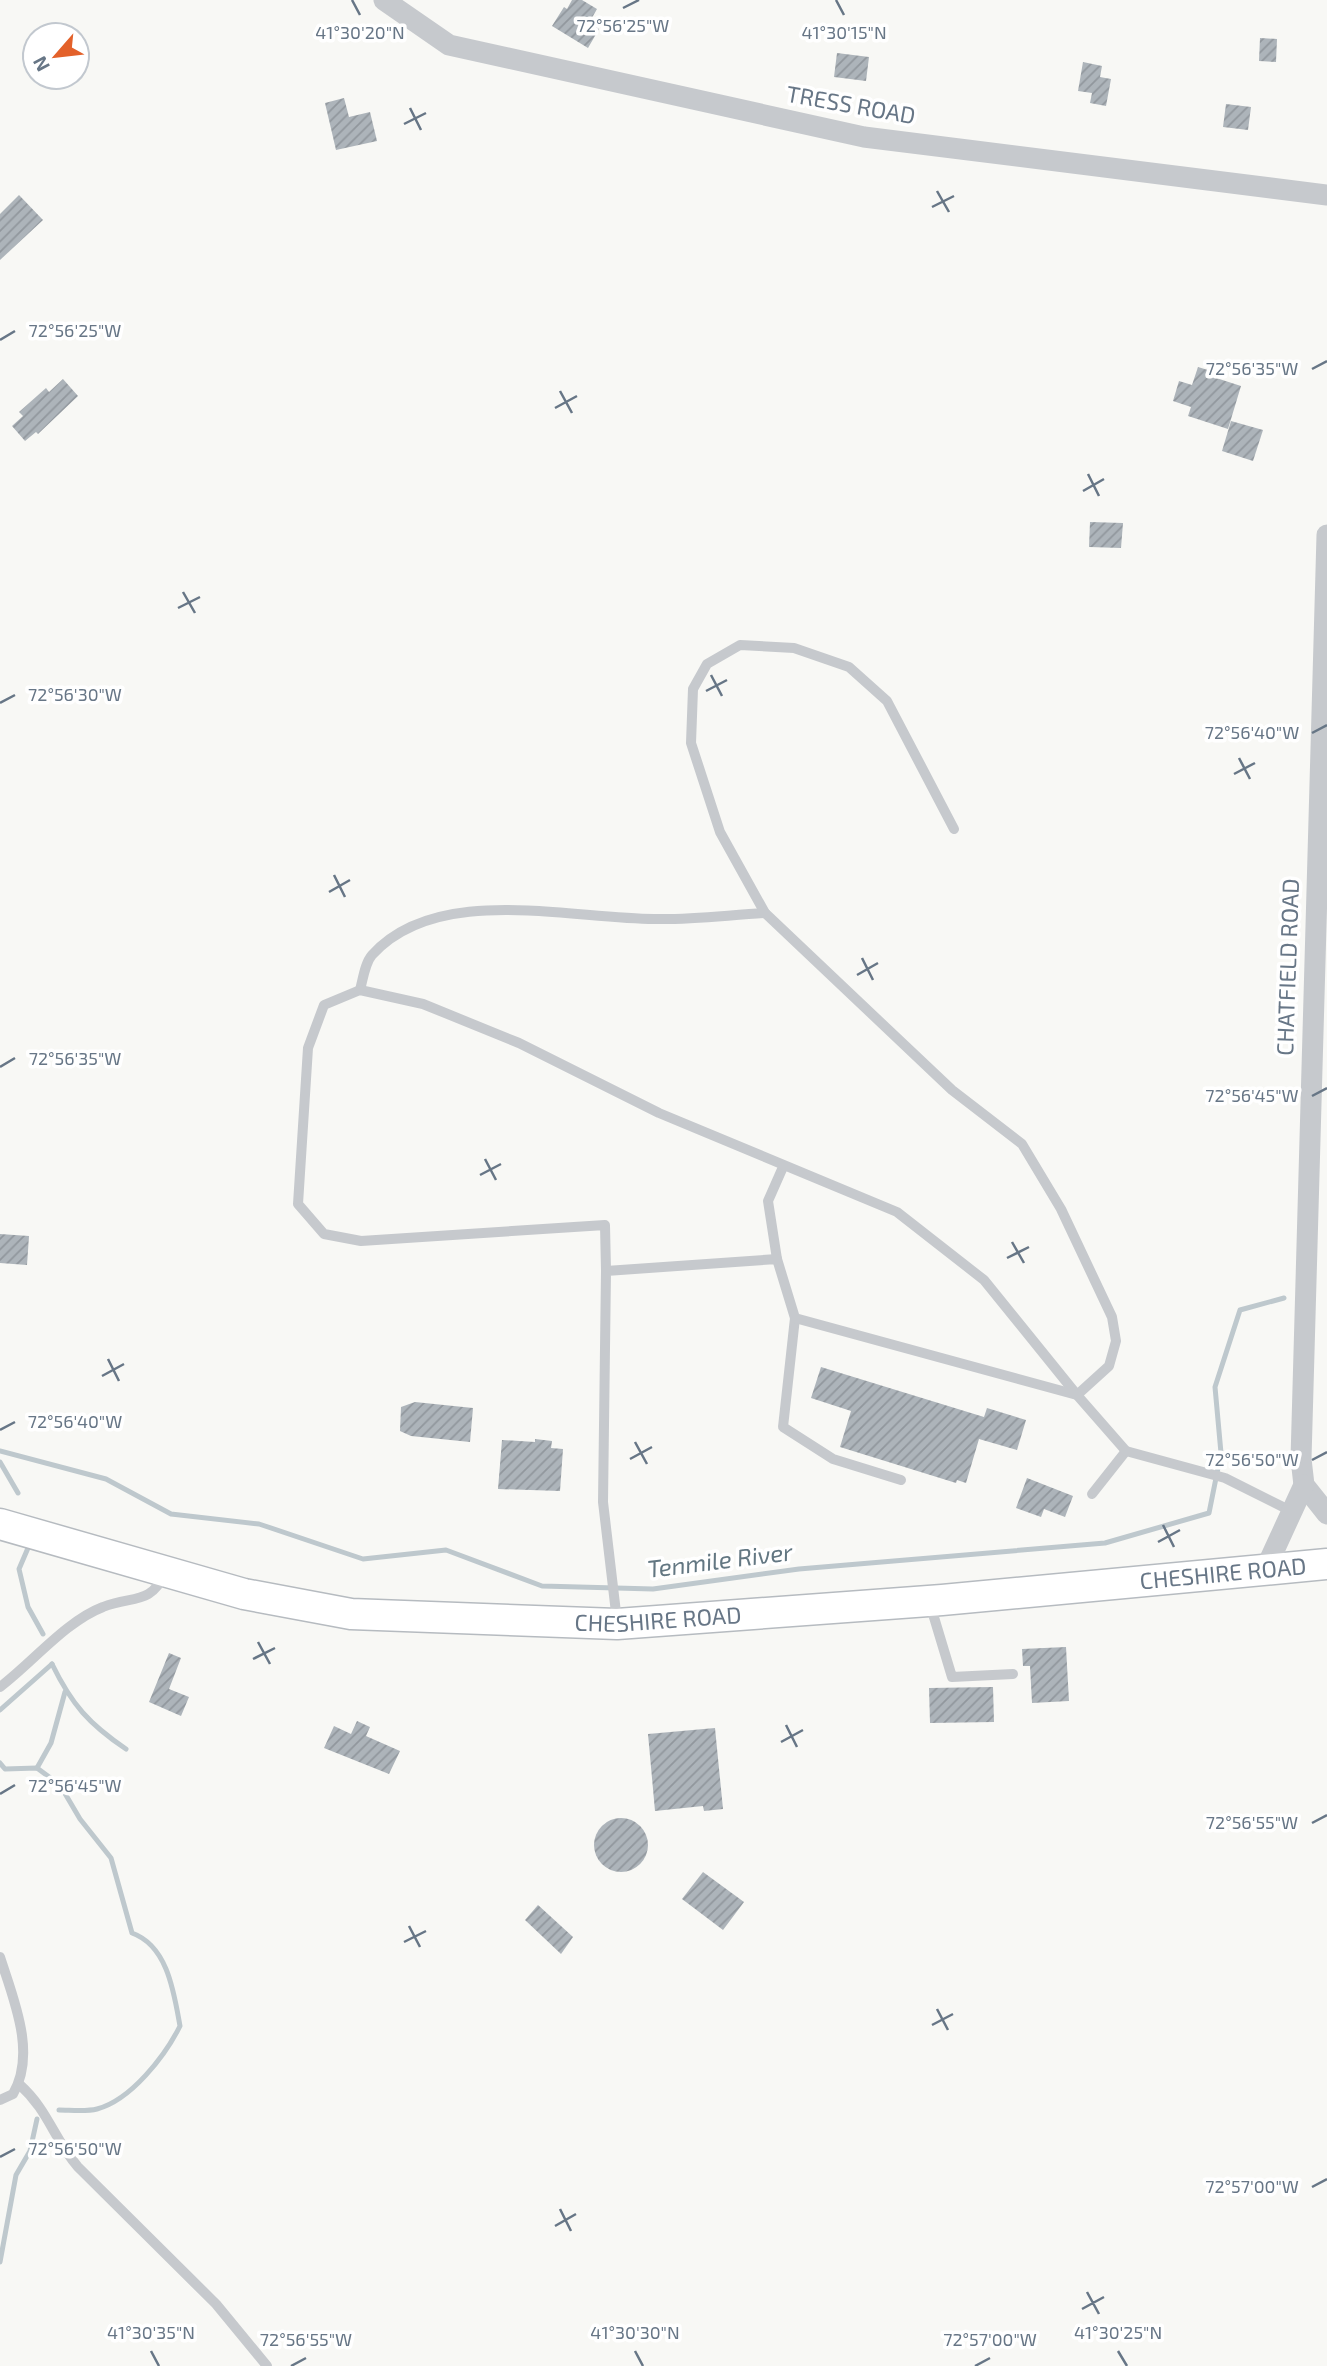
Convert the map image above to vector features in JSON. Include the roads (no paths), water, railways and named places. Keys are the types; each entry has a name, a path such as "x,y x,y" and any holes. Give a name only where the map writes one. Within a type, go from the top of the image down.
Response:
{"main road":[{"name":"CHESHIRE ROAD","path":"0,1524 244,1594 351,1614 616,1612 929,1601 1327,1564"}],"street":[{"name":"TRESS ROAD","path":"384,0 449,46 864,137 1327,195"},
{"name":"CHATFIELD ROAD","path":"1265,1570 1304,1485 1301,1459 1327,535"},
{"path":"1304,1485 1327,1514"}],"lane":[{"path":"954,829 887,701 849,667 794,648 740,645 707,664 693,689 691,743 720,832 765,913 953,1090 1022,1144 1061,1209 1112,1317 1116,1342 1109,1366 1077,1395"},
{"path":"360,990 370,957 399,933 448,914 509,910 654,919 765,913"},
{"path":"616,1612 603,1502 605,1225 361,1241 324,1234 298,1203 308,1048 324,1005 360,990 423,1004 519,1043 659,1113 783,1167 897,1212 984,1280 1126,1451 1226,1478 1293,1513"},
{"path":"783,1167 768,1201 777,1259 795,1318 783,1427 833,1458 901,1480"},
{"path":"606,1271 777,1259"},
{"path":"795,1318 1077,1395"},
{"path":"1092,1494 1126,1451"},
{"path":"0,1687 79,1619 104,1606 144,1597 157,1590 165,1573"},
{"path":"929,1601 952,1677 1013,1674"},
{"path":"0,1956 22,2036 23,2063 19,2084 13,2094 0,2100"},
{"path":"19,2084 41,2105 65,2152 78,2167 216,2304 267,2366"}],"waterway":[{"name":"Tenmile River","path":"0,1451 106,1479 171,1514 259,1524 363,1559 446,1550 542,1586 653,1589 799,1569 1105,1543 1209,1513 1221,1453 1215,1387 1240,1310 1284,1298"},
{"path":"0,1462 18,1493"},
{"path":"28,1548 19,1569 28,1607 43,1634"},
{"path":"52,1664 83,1713 126,1749"},
{"path":"0,1710 52,1664"},
{"path":"37,1768 51,1743 65,1692"},
{"path":"0,1763 5,1769 37,1768 60,1785 80,1819 111,1858 132,1933 144,1939 161,1959 172,1986 180,2026 156,2063 122,2096 97,2109 59,2110"},
{"path":"0,2262 16,2175 30,2151 37,2119"}]}
